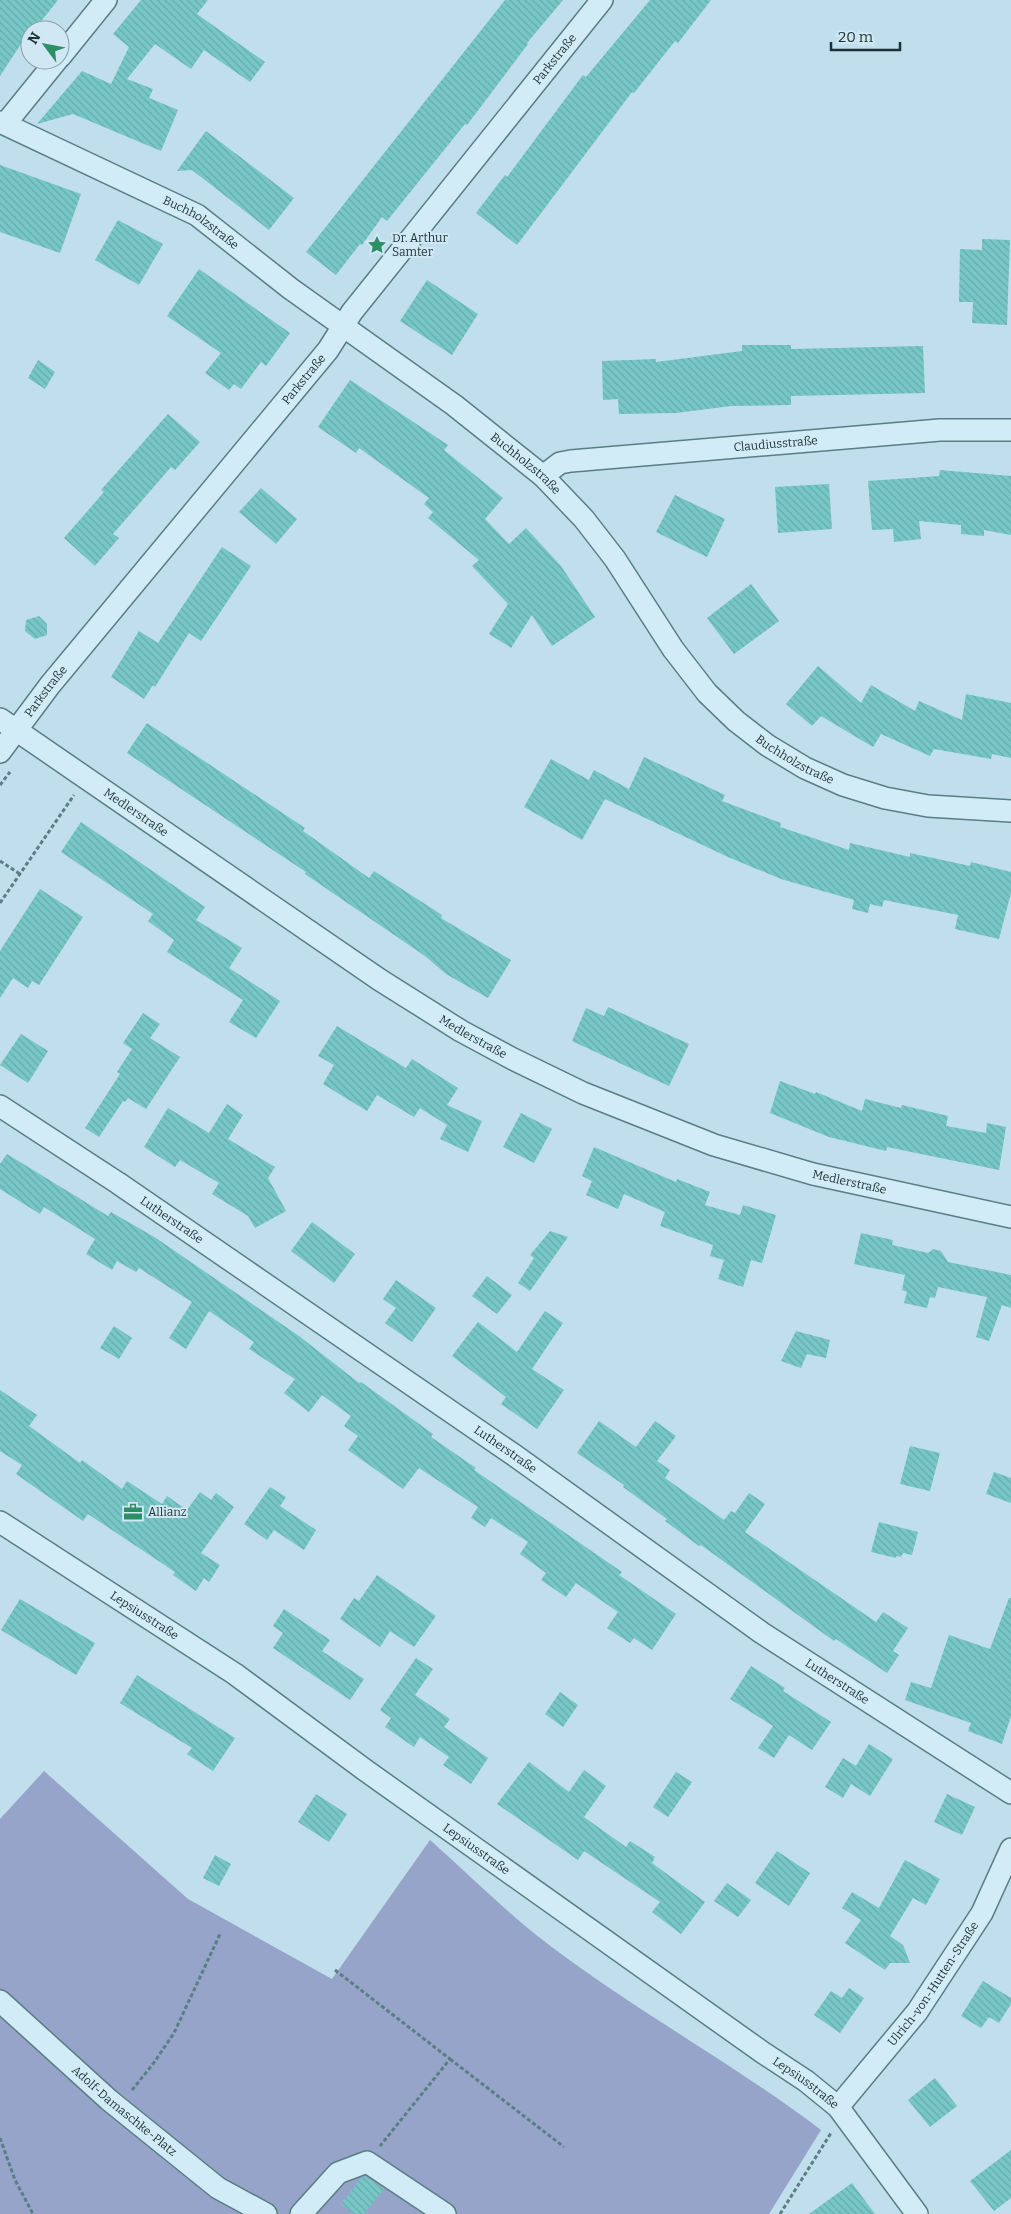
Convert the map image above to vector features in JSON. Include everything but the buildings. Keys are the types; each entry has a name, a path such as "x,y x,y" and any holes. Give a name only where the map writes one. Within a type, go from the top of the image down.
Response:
{"street":[{"path":"70,45 106,0"},
{"name":"Parkstraße","path":"0,752 8,724 328,350 343,326 602,0"},
{"path":"3,123 48,70"},
{"name":"Buchholzstraße","path":"3,123 197,215 343,326 454,405 543,476 584,519 615,559 673,649 707,693 736,721 767,745 805,768 836,782 885,798 928,806 1011,812"},
{"name":"Claudiusstraße","path":"543,476 560,463 571,461 940,430 1011,430"},
{"name":"Medlerstraße","path":"8,724 380,980 461,1031 513,1059 583,1093 714,1144 813,1174 1011,1217"},
{"name":"Lutherstraße","path":"0,1106 118,1183 514,1455 762,1632 1011,1793"},
{"name":"Lepsiusstraße","path":"0,1522 235,1674 365,1770 762,2052 806,2081 838,2107 917,2214"},
{"name":"Ulrich-von-Hutten-Straße","path":"838,2107 917,2012 982,1913 1011,1849"},
{"name":"Adolf-Damaschke-Platz","path":"0,2002 116,2105 218,2188 261,2211"},
{"path":"301,2214 338,2173 367,2162 446,2214"}],"path":[{"path":"0,903 76,791"},
{"path":"0,861 20,874"},
{"path":"116,2105 153,2064 174,2033 221,1932"},
{"path":"336,1970 564,2147"},
{"path":"367,2162 450,2059"},
{"path":"780,2214 832,2131 844,2135 856,2131"},
{"path":"0,2138 15,2180 33,2214"}],"shaded area":[{"path":"44,1771 188,1899 332,1979 430,1840 495,1900 535,1934 570,1960 786,2104 821,2130 769,2214 0,2214 0,1819"}],"place":[{"name":"Dr. Arthur Samter","path":"377,245"},
{"name":"Allianz","path":"133,1512"}]}
